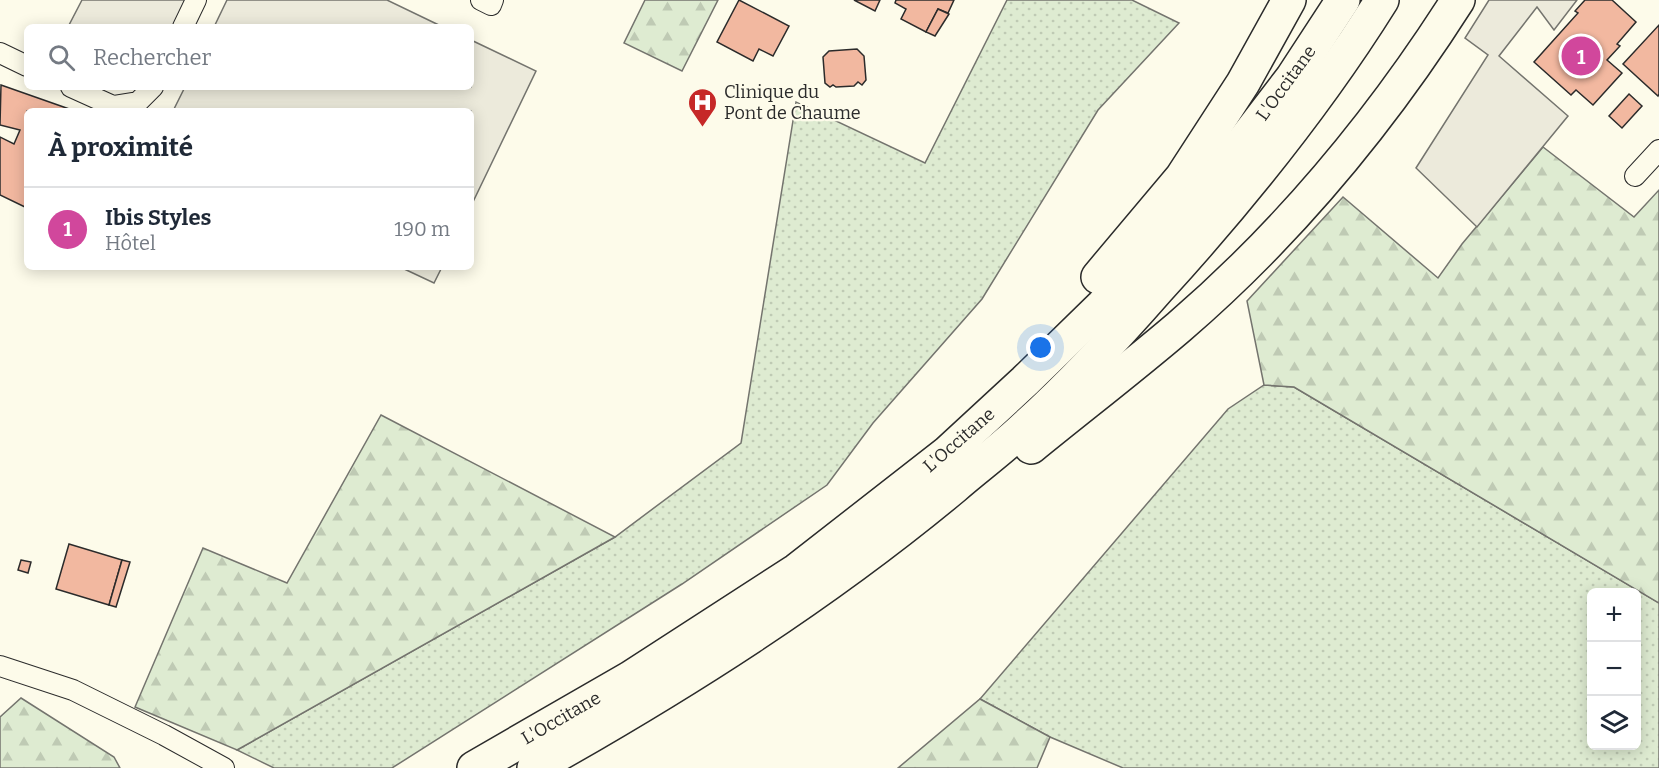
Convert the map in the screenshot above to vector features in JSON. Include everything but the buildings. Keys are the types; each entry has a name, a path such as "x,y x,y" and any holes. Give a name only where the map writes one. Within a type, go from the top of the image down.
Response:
{"highway":[{"path":"947,453 1025,355 1107,268 1182,177 1244,83 1288,0"},
{"name":"L'Occitane","path":"474,768 630,678 797,570 947,453 1103,305 1210,185 1292,78 1343,0"},
{"name":"L'Occitane","path":"534,768 693,675 812,596 897,534 1024,428 1119,332 1214,228 1286,138 1354,44 1382,0"},
{"path":"897,534 997,475 1180,326 1250,260 1314,193 1371,125 1425,53 1458,0"}],"street":[{"path":"184,24 196,0"},
{"path":"481,0 491,5 493,0"},
{"path":"0,53 24,65"},
{"path":"78,90 113,106 138,102 150,90"},
{"path":"1635,176 1659,150"},
{"path":"0,666 73,690 224,768"}],"green space":[{"path":"645,0 718,0 682,71 624,43"},
{"path":"1007,0 1132,0 1179,23 1098,110 982,299 873,423 827,485 682,584 392,768 274,768 237,750 615,537 741,443 796,102 925,163"},
{"path":"1543,147 1634,217 1659,190 1659,603 1641,592 1641,588 1634,588 1294,387 1264,385 1247,301 1343,197 1438,278 1462,244"},
{"path":"1264,385 1294,387 1634,588 1587,588 1587,750 1641,750 1641,592 1659,603 1659,768 1123,768 1050,737 980,699 1228,409"},
{"path":"381,415 615,537 237,750 135,707 203,548 287,583"},
{"path":"21,698 114,757 120,768 0,768 0,717"},
{"path":"980,699 1050,737 1037,768 898,768"}],"shaded area":[{"path":"82,0 196,0 184,24 70,24"},
{"path":"227,0 387,0 437,24 215,24"},
{"path":"1489,0 1577,0 1554,30 1537,7 1499,56 1568,116 1477,227 1416,168 1488,55 1465,38"},
{"path":"474,41 536,71 474,200 474,108 174,108 184,90 474,90"},
{"path":"406,270 440,270 434,283"}],"place":[{"name":"Ibis Styles","path":"1581,56"},
{"name":"Clinique du Pont de Chaume","path":"703,128"}]}
